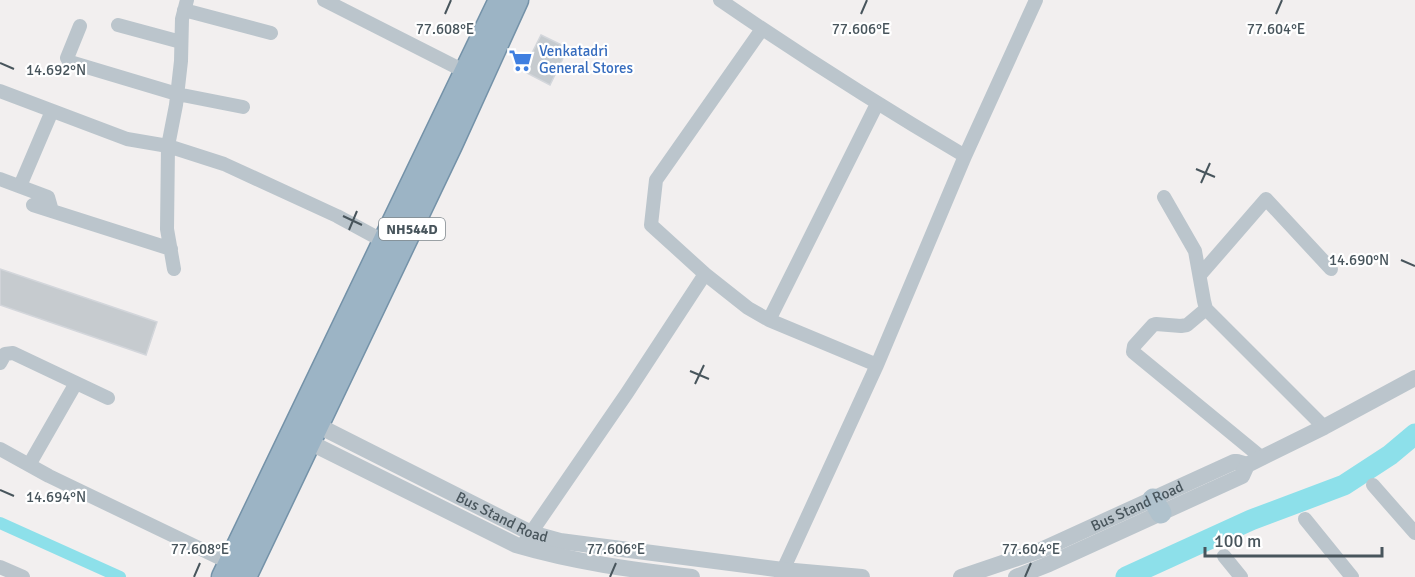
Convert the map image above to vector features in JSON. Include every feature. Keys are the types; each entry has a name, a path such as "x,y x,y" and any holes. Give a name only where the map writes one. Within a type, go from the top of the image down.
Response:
{"highway":[{"name":"NH544D","path":"305,429 385,243 500,0"},
{"name":"NH544D","path":"233,572 451,145 517,0"}],"street":[{"path":"324,0 466,72"},
{"path":"720,0 878,104 965,156"},
{"path":"782,573 877,365 965,156 1036,0"},
{"path":"174,269 167,229 168,146 177,94 182,19 186,5 271,33"},
{"path":"118,25 181,42"},
{"path":"80,26 67,58 69,62 177,94 243,107"},
{"path":"762,29 656,180 651,225 705,274 748,308 769,320 877,365"},
{"path":"0,91 127,139 168,146 224,164 337,216 385,243"},
{"path":"769,320 878,104"},
{"path":"20,186 52,111"},
{"path":"0,179 48,197 51,211"},
{"path":"1164,197 1193,247 1206,309 1324,427"},
{"path":"1200,275 1266,199 1331,269"},
{"path":"33,205 171,249"},
{"path":"526,540 705,274"},
{"path":"1206,309 1187,325 1153,325 1134,346 1133,352 1262,458"},
{"path":"0,363 5,354 13,353 108,398"},
{"name":"Bus Stand Road","path":"1016,577 1048,564 1157,506 1242,476 1247,465 1415,378"},
{"path":"29,465 76,383"},
{"name":"Bus Stand Road","path":"305,429 526,540 539,552 616,568 692,577"},
{"path":"0,449 233,572"},
{"path":"1373,485 1415,533"},
{"path":"1305,519 1352,577"},
{"name":"Bus Stand Road","path":"526,540 560,541 782,573 862,577"},
{"path":"1224,556 1241,577"},
{"name":"Bus Stand Road","path":"961,577 1048,564"},
{"path":"0,567 23,577"}],"building":[{"path":"541,35 568,48 550,85 523,71"},
{"path":"0,269 157,322 146,355 0,305"}],"waterway":[{"path":"1126,577 1251,520 1344,485 1390,455 1415,434"},
{"path":"0,523 120,577"}],"place":[{"name":"Venkatadri General Stores","path":"521,60"}]}
